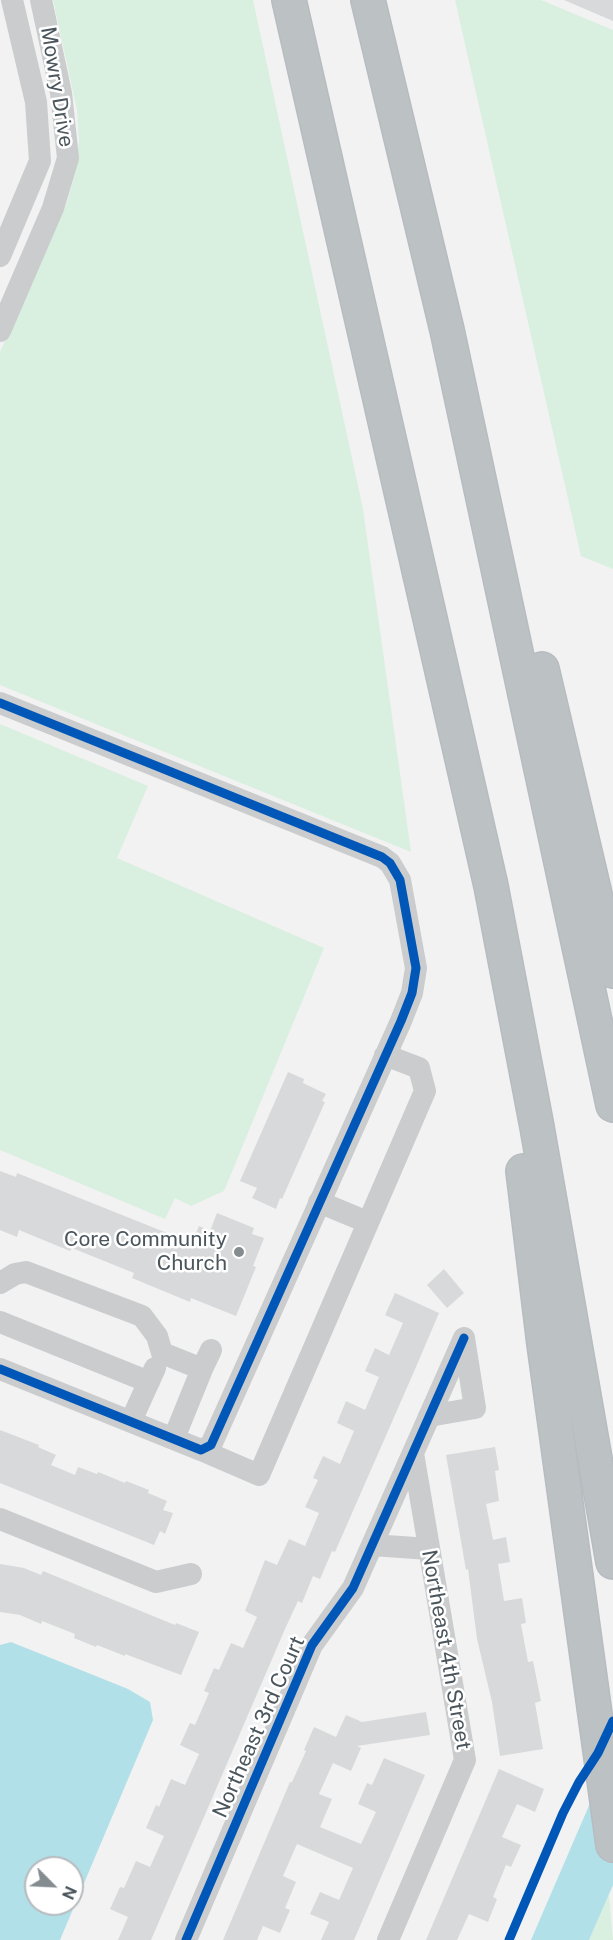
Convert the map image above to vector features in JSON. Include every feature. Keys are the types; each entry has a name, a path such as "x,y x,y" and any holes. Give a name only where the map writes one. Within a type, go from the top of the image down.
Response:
{"highway":[{"path":"289,0 490,886 537,1127 613,1562"},
{"path":"368,0 447,330 613,1105"},
{"path":"447,330 477,410 537,648 613,971"},
{"path":"490,886 543,1344 613,1845"}],"street":[{"path":"0,256 40,160 36,102 12,0"},
{"name":"Mowry Drive","path":"0,332 53,208 68,158 61,93 41,0"},
{"path":"0,703 374,852 390,863 400,880 416,968 412,993 211,1445 201,1450"},
{"path":"0,1369 174,1438 259,1475 425,1091 419,1068 385,1055"},
{"path":"320,1202 368,1222"},
{"path":"0,1283 15,1274 26,1272 142,1316 157,1336 162,1353 131,1421"},
{"path":"0,1322 149,1382"},
{"path":"162,1353 207,1359 174,1438"},
{"name":"Northeast 3rd Court","path":"186,1940 312,1645 353,1588 429,1416"},
{"name":"Northeast 4th Street","path":"388,1940 465,1760 413,1453"},
{"path":"5,1524 156,1582 190,1574"},
{"path":"372,1545 429,1549"}],"green space":[{"path":"53,0 253,0 363,509 411,852 0,685 0,352 67,202 76,170 79,141 77,110"},
{"path":"455,0 541,0 613,30 613,569 581,556"},
{"path":"0,724 148,786 117,858 324,948 224,1191 191,1206 175,1198 165,1219 0,1150"},
{"path":"609,1894 613,1940 589,1940"}],"water":[{"path":"11,1642 128,1689 150,1702 153,1720 84,1883 84,1856 24,1856 24,1916 70,1916 60,1940 0,1940 0,1645"},
{"path":"613,1750 613,1885 589,1940 531,1940"}],"building":[{"path":"564,0 613,0 613,21"},
{"path":"288,1072 304,1079 303,1083 326,1094 322,1101 325,1102 276,1209 252,1198 257,1188 240,1181"},
{"path":"0,1171 16,1177 17,1173 192,1243 199,1226 210,1231 217,1213 254,1228 252,1234 264,1238 253,1266 256,1267 236,1316 191,1298 190,1302 132,1278 134,1273 72,1248 70,1251 19,1230 17,1237 0,1230"},
{"path":"444,1269 464,1293 447,1308 427,1285"},
{"path":"395,1293 439,1313 416,1367 335,1552 332,1551 320,1579 313,1576 302,1603 298,1601 285,1629 151,1940 118,1940 128,1917 110,1909 120,1887 124,1888 136,1861 150,1867 164,1836 146,1828 156,1805 159,1807 171,1779 185,1785 199,1754 180,1745 190,1723 195,1725 209,1693 204,1691 214,1668 219,1670 231,1643 243,1648 257,1617 245,1611 265,1560 277,1565 289,1539 305,1546 319,1513 305,1507 318,1480 313,1478 323,1456 340,1464 354,1431 337,1423 346,1401 365,1410 379,1377 365,1371 375,1348 389,1355 403,1323 385,1315"},
{"path":"0,1430 39,1445 38,1447 56,1455 51,1465 75,1475 78,1467 97,1474 98,1472 149,1490 148,1493 167,1501 163,1510 173,1513 165,1534 160,1531 154,1545 0,1483"},
{"path":"495,1447 499,1470 495,1471 499,1501 486,1504 493,1540 506,1537 510,1562 498,1564 504,1601 522,1598 526,1623 521,1624 528,1662 533,1661 541,1701 535,1703 543,1749 500,1756 492,1702 477,1639 468,1569 466,1570 446,1455"},
{"path":"0,1564 24,1568 41,1575 43,1571 175,1625 176,1623 199,1632 181,1675 125,1654 125,1656 97,1645 96,1647 74,1638 75,1634 42,1621 41,1624 20,1615 0,1612"},
{"path":"426,1712 430,1735 357,1746 361,1748 351,1771 333,1763 319,1794 332,1799 320,1827 361,1844 376,1812 358,1804 367,1783 372,1785 384,1758 425,1775 354,1940 321,1940 329,1922 310,1914 320,1892 339,1900 353,1868 297,1844 283,1876 296,1882 285,1908 290,1910 280,1933 263,1926 257,1940 223,1940 290,1782 306,1751 304,1750 314,1727 336,1737 346,1715 362,1722"},
{"path":"499,1769 544,1789 535,1812 517,1804 502,1837 521,1845 511,1867 506,1865 493,1897 497,1899 488,1922 469,1914 457,1940 426,1940"}],"cycle path":[{"path":"0,703 382,857 390,863 400,880 416,968 412,993 401,1021 211,1445 201,1450 0,1369"},
{"path":"186,1940 312,1645 353,1588 464,1338"},
{"path":"509,1940 563,1813 598,1753 613,1721"}],"place":[{"name":"Core Community Church","path":"239,1252"}]}
